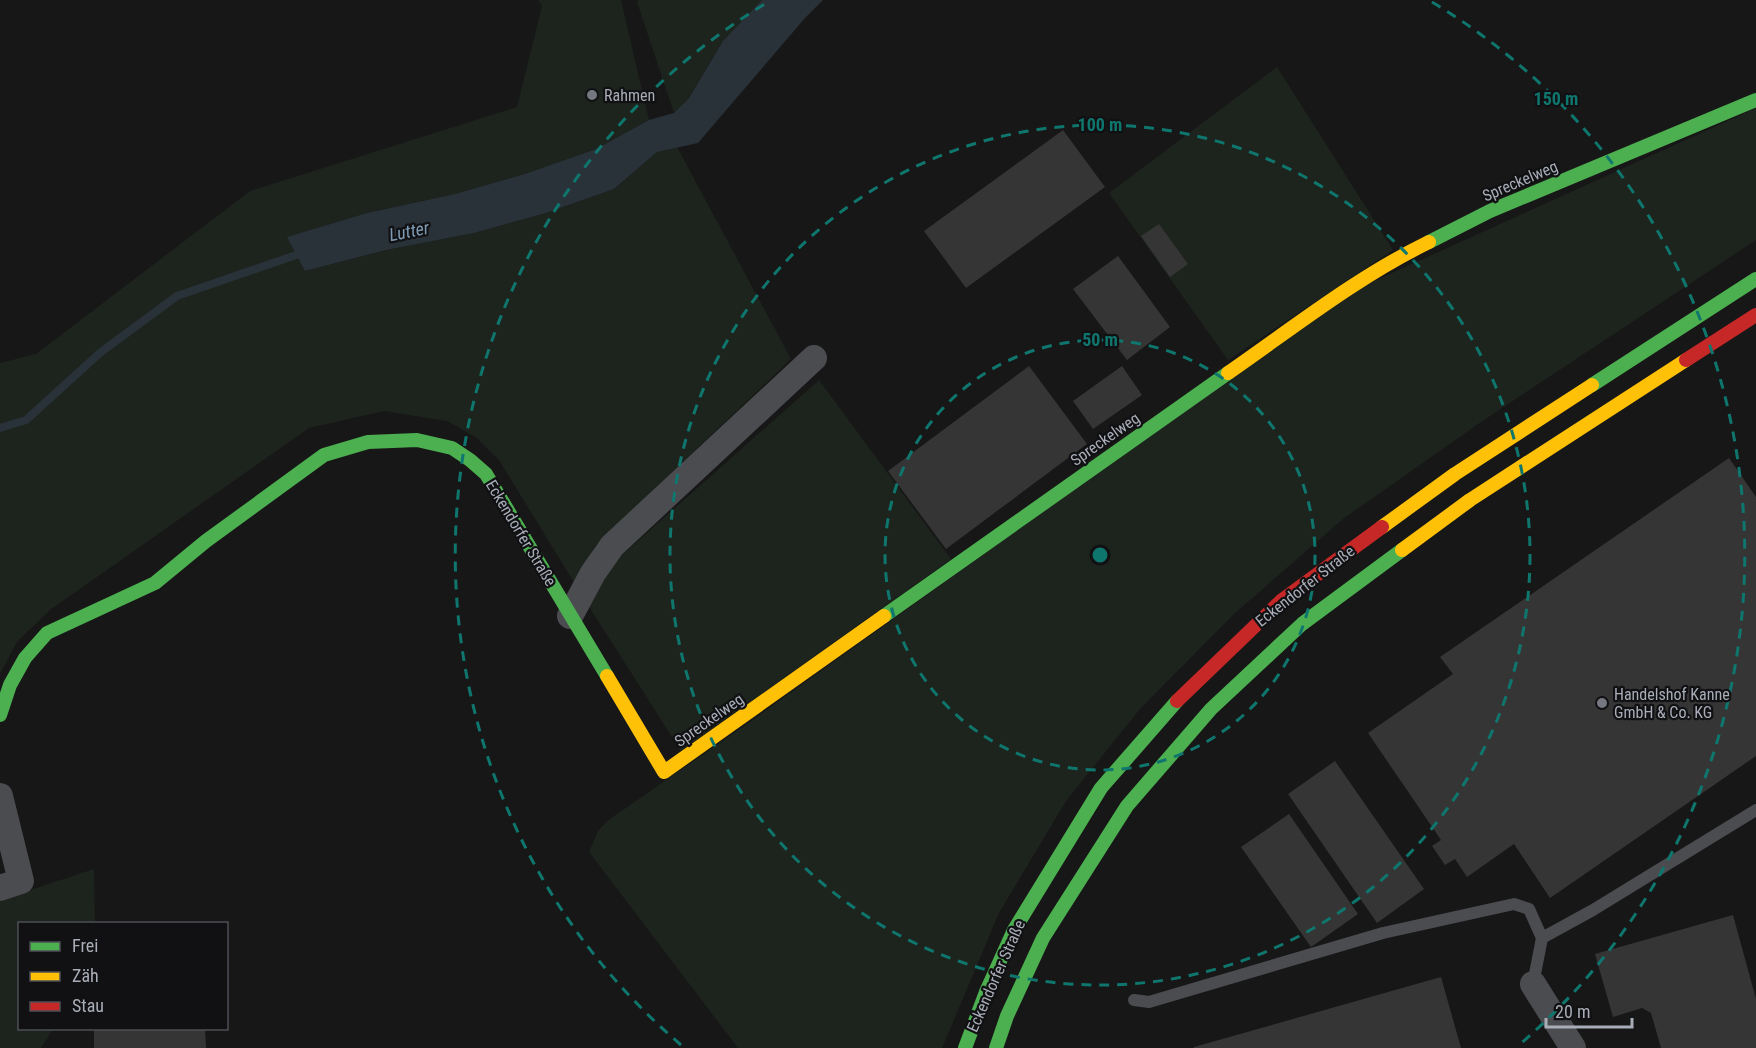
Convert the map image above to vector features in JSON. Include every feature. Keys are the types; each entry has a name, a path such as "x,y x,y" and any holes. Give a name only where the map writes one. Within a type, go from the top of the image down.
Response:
{"street":[{"name":"Spreckelweg","path":"570,616 664,772 1116,451 1400,256 1490,212 1756,100"},
{"name":"Eckendorfer Straße","path":"965,1048 986,992 1014,930 1101,788 1187,688 1281,601 1455,474 1756,279"},
{"name":"Eckendorfer Straße","path":"996,1048 1007,1016 1049,928 1127,806 1211,709 1302,624 1470,500 1756,315"},
{"path":"570,616 593,573 612,546 814,358"},
{"name":"Eckendorfer Straße","path":"0,715 10,685 25,658 47,633 155,583 206,541 324,456 338,448 365,443 398,439 447,446 462,454 483,471 490,479 570,616"},
{"path":"0,796 21,881 0,888"},
{"path":"1533,984 1573,1048"}],"lane":[{"path":"1542,938 1593,910 1756,810"},
{"path":"1134,1000 1149,1002 1383,933 1514,904 1529,909 1542,938 1533,984"}],"shaded area":[{"path":"538,0 621,0 649,120 596,149 525,174 455,194 367,213 288,237 306,271 386,250 474,233 546,213 614,189 657,152 677,147 791,359 595,546 575,584 499,460 477,438 447,421 384,411 309,428 50,610 17,642 0,674 0,363 36,354 250,191 517,107 542,6"},
{"path":"639,0 762,0 723,41 689,98 674,113 637,2"},
{"path":"1277,67 1393,250 1228,360 1109,193"},
{"path":"1756,108 1756,240 1481,422 1343,519 1234,614 1140,709 1066,801 999,913 942,1048 738,1048 589,852 598,831 607,821 744,726 1350,292"},
{"path":"819,380 951,559 681,751 588,605 604,571"},
{"path":"94,869 95,922 18,922 18,1030 52,1030 41,1048 0,1048 0,900"}],"water":[{"path":"762,0 823,0 698,143 657,152 614,189 546,213 474,233 386,250 305,271 287,237 367,213 455,194 525,174 596,149 649,120 674,113 689,98 723,41"}],"building":[{"path":"1063,130 1105,187 966,288 924,231"},
{"path":"1159,224 1188,264 1170,277 1141,236"},
{"path":"1118,256 1170,327 1127,360 1073,289"},
{"path":"1029,366 1087,444 946,549 888,471"},
{"path":"1122,366 1142,395 1093,429 1073,401"},
{"path":"1729,458 1756,497 1756,756 1550,898 1514,844 1467,877 1455,859 1445,865 1432,846 1441,840 1368,733 1453,674 1440,657"},
{"path":"1335,761 1424,889 1377,923 1288,794"},
{"path":"1289,814 1358,914 1311,947 1241,847"},
{"path":"1733,915 1756,999 1756,1048 1661,1048 1651,1013 1642,1008 1613,1017 1595,954"},
{"path":"1441,977 1461,1048 1194,1048 1194,1047"},
{"path":"94,1030 205,1030 206,1048 94,1048"}],"waterway":[{"name":"Lutter","path":"0,428 26,420 101,352 177,296 305,252"}],"traffic: fast":[{"path":"1429,242 1490,211 1756,100"},
{"path":"1592,385 1756,279"},
{"path":"884,616 1228,373"},
{"path":"0,715 10,685 25,658 47,633 155,583 206,541 324,455 368,442 417,440 452,448 486,474 607,676"},
{"path":"996,1048 1007,1016 1043,938 1127,806 1211,709 1302,624 1402,550"},
{"path":"965,1048 986,992 1014,930 1101,788 1177,701"}],"traffic: slow":[{"path":"1228,373 1351,287 1429,242"},
{"path":"1402,550 1470,500 1686,360"},
{"path":"1382,527 1455,474 1592,385"},
{"path":"607,676 664,772 884,616"}],"traffic: jam":[{"path":"1686,360 1756,315"},
{"path":"1177,701 1281,601 1382,527"}],"place":[{"name":"Rahmen","path":"592,95"},
{"name":"Handelshof Kanne GmbH & Co. KG","path":"1602,703"}]}
